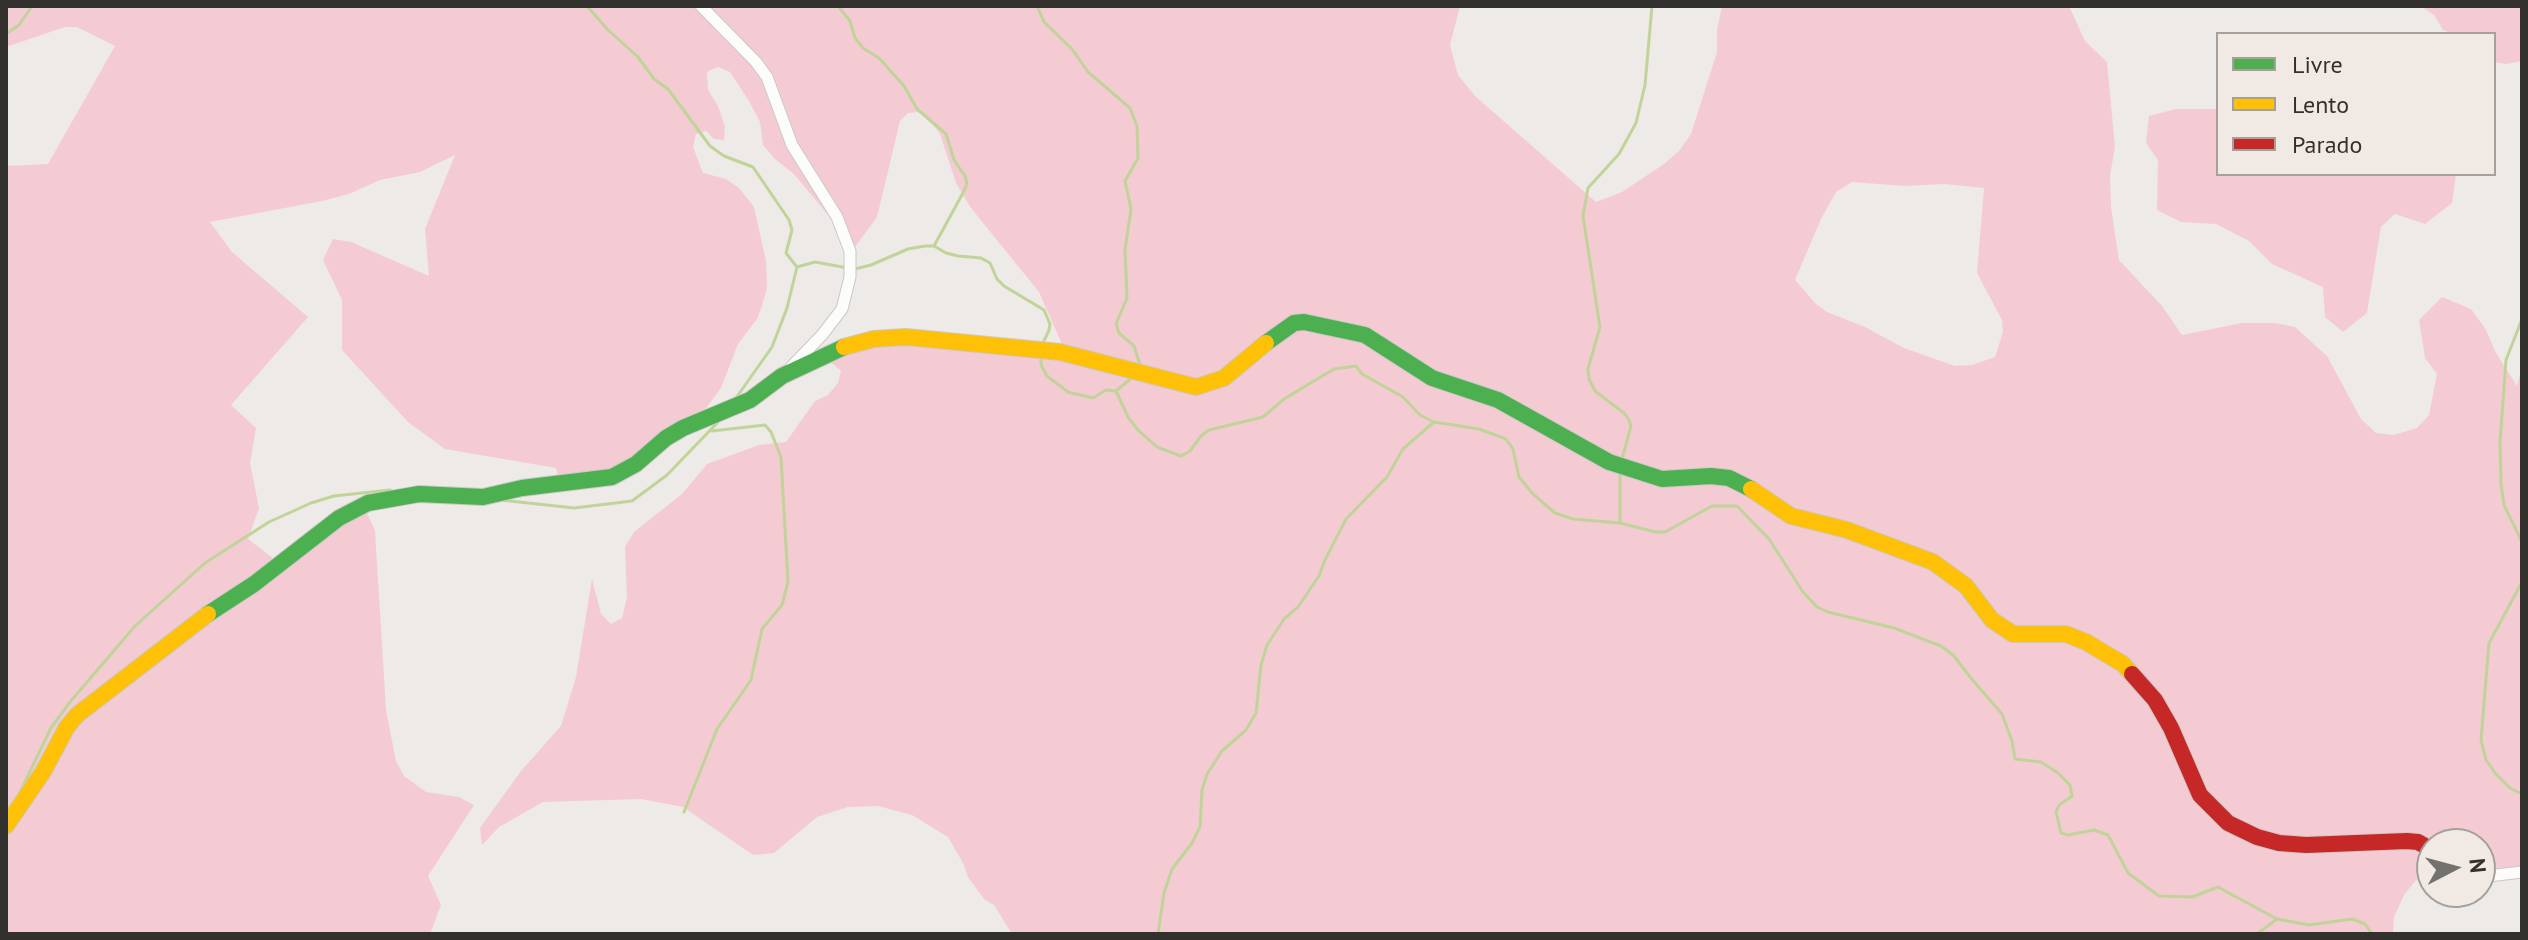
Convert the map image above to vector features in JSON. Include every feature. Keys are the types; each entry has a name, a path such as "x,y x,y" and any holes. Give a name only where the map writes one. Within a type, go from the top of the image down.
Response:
{"street":[{"path":"701,6 767,77 792,145 837,217 850,251 850,277 842,309 822,335 782,376"},
{"path":"6,826 77,715 190,626 254,584 352,510 392,497 419,494 474,498 522,488 612,477 636,464 675,432 750,400 782,376 852,343 906,337 1060,352 1196,387 1224,378 1294,323 1313,323 1373,338 1432,378 1498,400 1609,462 1662,479 1729,478 1791,516 1847,530 1933,562 1966,586 1992,620 2006,631 2022,636 2066,634 2112,657 2133,673 2155,700 2171,728 2200,795 2228,823 2279,843 2416,842"},
{"path":"2496,875 2522,872"}],"shaded area":[{"path":"6,6 1460,6 1450,45 1458,75 1475,96 1596,202 1622,192 1664,164 1679,151 1691,134 1717,52 1722,6 2069,6 2085,41 2107,62 2115,147 2110,176 2111,207 2119,260 2162,306 2182,335 2242,323 2276,323 2295,327 2327,356 2361,419 2376,433 2394,435 2417,428 2429,415 2437,374 2425,358 2419,320 2442,297 2471,309 2517,386 2522,367 2522,876 2496,875 2496,828 2416,828 2416,880 2404,895 2394,917 2393,934 1012,934 994,905 984,899 968,877 948,837 912,815 878,806 848,807 817,817 774,853 753,855 683,807 641,799 543,802 499,827 482,845 480,828 521,771 561,726 576,677 592,579 601,614 611,624 622,618 627,598 625,547 634,532 682,494 707,464 759,445 786,442 815,401 828,395 838,383 841,371 825,357 873,342 1065,351 1039,292 971,208 956,183 940,134 928,118 918,112 908,113 900,121 877,217 852,251 833,221 794,174 763,145 760,122 749,101 730,72 718,67 707,72 708,90 718,106 725,127 724,140 714,139 706,131 696,134 693,147 703,173 726,179 739,188 754,207 766,261 767,287 757,319 738,344 721,388 707,407 612,473 558,476 556,468 445,449 408,422 342,350 342,300 323,260 333,239 351,242 429,276 425,229 455,155 420,172 380,180 349,194 210,222 232,252 308,317 231,405 256,428 250,463 259,508 248,539 282,565 316,538 366,511 375,531 386,710 396,761 404,776 426,792 459,797 474,805 428,876 441,905 430,934 6,934 6,166 48,164 115,46 77,27 65,27 9,46 6,44","holes":["1852,182 1905,186 1944,184 1984,188 1977,273 2002,320 2003,332 1995,357 1972,365 1955,366 1904,348 1865,327 1827,312 1795,280 1836,192"]},
{"path":"2421,6 2522,6 2522,61 2496,62 2496,32 2448,32 2443,30 2434,15"},
{"path":"2176,109 2216,109 2216,176 2456,176 2452,203 2425,224 2395,214 2381,227 2367,313 2343,332 2325,317 2323,287 2272,264 2249,241 2216,224 2181,222 2157,210 2158,160 2146,143 2149,116"}],"waterway":[{"path":"6,34 19,25 32,6"},
{"path":"587,6 638,57 654,79 668,89 710,146 724,156 753,167 789,220 792,230 786,253 797,267"},
{"path":"838,6 850,21 855,38 863,48 879,58 904,86 917,109 946,134 954,160 965,176 967,184 964,191 934,246"},
{"path":"1037,6 1044,22 1072,49 1088,72 1130,108 1137,126 1138,158 1125,181 1131,209 1125,250 1127,298 1116,324 1119,333 1134,346 1140,365"},
{"path":"1622,459 1631,426 1629,420 1595,391 1589,379 1588,369 1600,327 1583,216 1588,188 1619,154 1636,123 1645,85 1652,6"},
{"path":"855,269 908,249 925,246 934,246 958,256 981,258 990,263 1004,286 1044,310 1050,324 1043,343"},
{"path":"797,267 815,262 848,268"},
{"path":"736,398 772,347 787,308 797,267"},
{"path":"2522,319 2506,360 2500,442 2504,505 2522,542"},
{"path":"1041,354 1041,365 1047,376 1068,392 1093,398 1106,390 1115,391"},
{"path":"1116,391 1138,430 1157,447 1181,456 1190,451 1209,430 1263,417 1284,399 1334,369 1356,366 1362,374 1403,397 1420,415 1434,422 1479,429 1506,439 1513,449 1519,477 1555,513 1573,519 1620,523 1665,532 1712,506 1737,506 1769,539 1803,592 1817,607 1894,628 1941,646 1954,656 2002,714 2015,759 2041,762 2070,785 2072,796 2059,805 2056,812 2061,833 2068,835 2094,830 2108,835 2128,873 2159,896 2192,897 2218,887 2277,919 2309,925 2352,919 2365,924 2372,934"},
{"path":"1117,390 1133,377"},
{"path":"501,500 574,508 632,501 667,475 720,420"},
{"path":"1158,934 1164,893 1172,869 1200,827 1202,790 1207,774 1222,751 1246,730 1256,713 1261,665 1267,645 1319,576 1346,519 1387,477 1403,449 1434,422"},
{"path":"684,812 717,729 751,680 762,629 782,605 788,582 781,457 771,432 765,425 712,431"},
{"path":"1620,472 1620,523"},
{"path":"20,792 51,728 70,702 135,626 205,563 269,522 311,503 334,496 390,490"},
{"path":"2522,582 2489,643 2481,740 2486,760 2496,774 2510,788 2522,794"},
{"path":"2257,934 2277,919"}],"traffic: fast":[{"path":"1266,343 1294,323 1304,322 1365,335 1432,378 1498,400 1609,462 1662,479 1729,478 1751,489"},
{"path":"208,614 254,584 339,518 368,503 419,494 483,497 522,488 612,477 636,464 683,428 750,400 782,376 844,347"}],"traffic: slow":[{"path":"844,347 874,339 906,337 1060,352 1196,387 1224,378 1266,343"},
{"path":"1751,489 1791,516 1847,530 1933,562 1966,586 1992,620 2013,634 2066,634 2123,664 2132,674"},
{"path":"6,826 77,715 208,614"}],"traffic: jam":[{"path":"2132,674 2155,700 2171,728 2200,795 2228,823 2257,837 2279,843 2416,842"}]}
